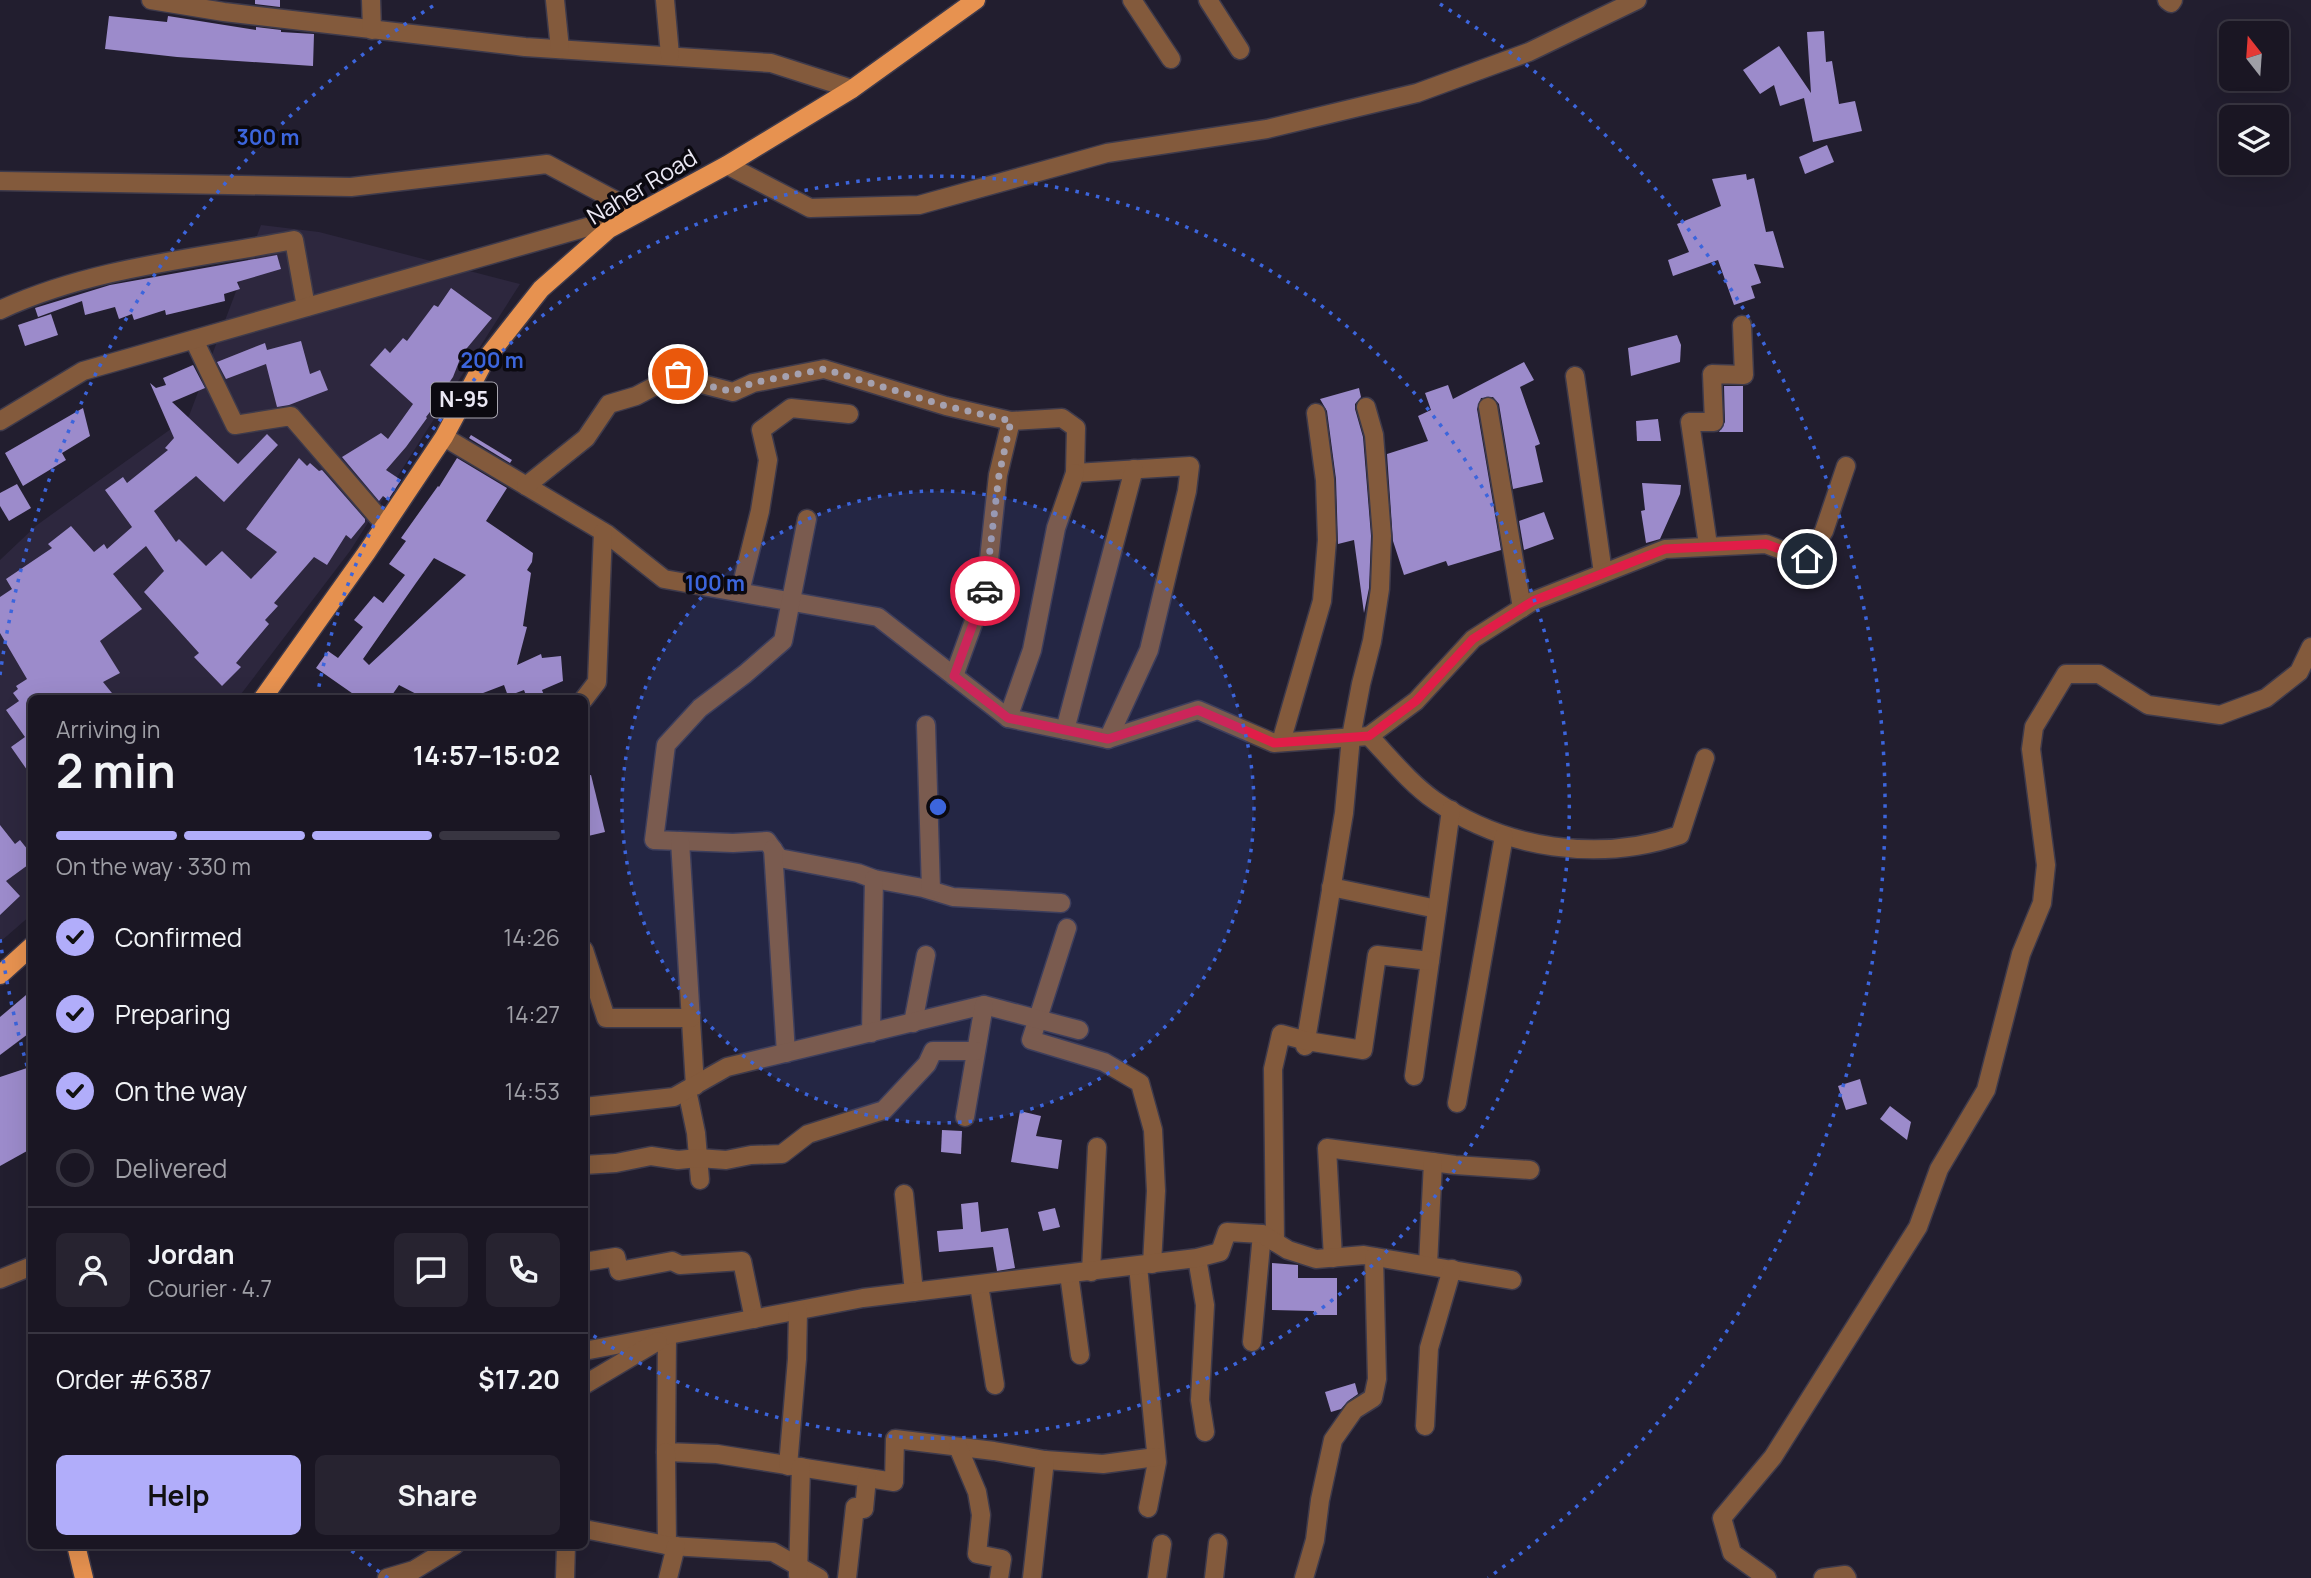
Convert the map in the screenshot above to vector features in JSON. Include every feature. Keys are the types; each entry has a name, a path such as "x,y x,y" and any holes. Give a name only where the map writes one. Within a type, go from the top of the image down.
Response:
{"main road":[{"name":"Naher Road","path":"265,695 444,437 485,360 541,289 609,229 727,165 852,89 971,2"},
{"path":"0,975 28,950"},
{"path":"77,1549 84,1578"}],"street":[{"path":"151,0 372,30 559,49 771,63 852,89"},
{"path":"372,0 372,30"},
{"path":"555,0 559,49"},
{"path":"665,0 670,55"},
{"path":"1132,0 1171,59"},
{"path":"1208,0 1240,50"},
{"path":"727,165 810,208 919,205 1107,153 1267,130 1417,93 1529,52 1637,0"},
{"path":"2167,0 2171,3 2173,0"},
{"path":"0,181 351,187 547,164 639,213"},
{"path":"0,421 83,371 639,213"},
{"path":"0,310 85,278 294,240 306,307"},
{"path":"1708,545 1690,422 1714,422 1712,374 1744,375 1742,325"},
{"path":"194,340 235,425 291,416 385,525"},
{"path":"526,486 586,438 609,404 636,396 678,374 733,392 752,383 824,369 946,406 1011,421 1062,418 1076,428 1075,473 1056,528 1032,650 1008,718"},
{"path":"1576,376 1604,573"},
{"path":"1306,1044 1344,813 1351,737 1372,641 1380,589 1382,536 1374,435 1366,407"},
{"path":"1488,407 1522,608"},
{"path":"740,593 760,511 768,460 761,430 791,408 849,414"},
{"path":"1281,742 1322,601 1327,540 1325,480 1316,413"},
{"path":"954,676 986,588 999,475 1011,421"},
{"path":"444,437 603,532 664,579 878,617 1008,718 1108,739 1198,710 1274,743 1369,736 1416,701 1473,639 1533,601 1665,549 1766,544 1807,559 1824,531 1846,466"},
{"path":"1075,473 1190,466 1187,491 1149,650 1108,739"},
{"path":"1066,730 1134,469"},
{"path":"807,519 783,641 700,708 666,745 654,840 733,844 767,841 779,858 858,873 953,897 1061,903"},
{"path":"587,695 597,682 603,532"},
{"path":"1767,1578 1732,1553 1722,1518 1773,1457 1918,1227 1939,1169 1986,1090 2021,954 2042,902 2046,865 2031,749 2034,727 2066,674 2099,674 2148,705 2220,715 2266,698 2299,671 2311,648"},
{"path":"926,725 931,890"},
{"path":"1369,736 1433,799 1468,821 1504,836 1562,848 1617,849 1660,842 1680,835 1705,758"},
{"path":"1414,1076 1451,810"},
{"path":"1457,1103 1504,836"},
{"path":"680,841 691,1018 691,1088 700,1180"},
{"path":"773,849 786,1053"},
{"path":"871,1033 874,879"},
{"path":"1331,887 1437,909"},
{"path":"1067,928 1031,1040 1104,1062 1140,1083 1153,1130 1156,1191 1145,1265 1156,1457 1148,1508"},
{"path":"913,1023 926,955"},
{"path":"1252,1342 1268,1238 1273,1069 1281,1034 1306,1044 1363,1050 1377,956 1430,961"},
{"path":"588,962 606,1018 691,1018"},
{"path":"965,1117 984,1005"},
{"path":"588,1107 674,1097 727,1067 984,1005 1079,1030"},
{"path":"588,1164 616,1163 651,1156 678,1160 726,1160 751,1155 782,1154 808,1134 884,1111 927,1064 933,1051 976,1051"},
{"path":"1091,1272 1097,1147"},
{"path":"1333,1258 1327,1148 1433,1162 1530,1170"},
{"path":"1428,1265 1433,1162"},
{"path":"904,1194 914,1292"},
{"path":"588,1350 863,1298 1197,1258 1220,1252 1227,1232 1268,1238 1288,1250 1316,1259 1374,1257 1512,1280"},
{"path":"588,1261 617,1257 619,1271 672,1261 680,1265 742,1261 754,1319"},
{"path":"1304,1578 1315,1540 1320,1500 1333,1440 1354,1409 1373,1398 1377,1379 1374,1257"},
{"path":"1197,1258 1205,1305 1200,1400 1205,1432"},
{"path":"0,1279 28,1268"},
{"path":"1425,1426 1429,1348 1452,1269"},
{"path":"1069,1274 1080,1355"},
{"path":"979,1285 995,1385"},
{"path":"798,1311 794,1466 799,1572"},
{"path":"588,1383 667,1336"},
{"path":"667,1336 666,1452 672,1545 668,1578"},
{"path":"666,1452 717,1454 894,1482 895,1439 1045,1460 1102,1464 1156,1457"},
{"path":"958,1447 977,1492 981,1514 977,1554 1002,1559 999,1578"},
{"path":"1032,1578 1045,1460"},
{"path":"848,1578 855,1507 864,1509 867,1478"},
{"path":"588,1530 672,1545 773,1552 799,1572 818,1578"},
{"path":"1214,1578 1218,1543"},
{"path":"1157,1578 1162,1544"},
{"path":"387,1578 414,1570 448,1549"},
{"path":"565,1578 566,1549"},
{"path":"1823,1578 1847,1578"}],"shaded area":[{"path":"261,225 319,232 520,284 350,551 240,695 28,695 28,918 0,942 0,560 37,525 189,416"}],"building":[{"path":"255,0 280,0 280,7 255,4"},
{"path":"109,16 167,22 168,16 256,30 256,27 314,34 313,66 177,57 105,49"},
{"path":"1824,31 1826,62 1832,61 1839,104 1855,101 1862,131 1813,142 1804,98 1780,106 1774,85 1760,94 1743,70 1779,46 1811,93 1807,32"},
{"path":"1827,145 1834,162 1805,174 1799,157"},
{"path":"1746,174 1747,180 1754,178 1766,232 1773,231 1784,268 1754,264 1761,283 1751,286 1755,298 1734,305 1718,260 1673,276 1668,260 1689,252 1677,224 1721,206 1712,179"},
{"path":"277,255 281,269 237,282 240,289 224,294 225,301 166,315 165,310 134,320 132,314 119,319 115,307 85,315 82,301 38,317 35,308 110,285"},
{"path":"451,288 492,318 462,354 453,377 442,393 444,394 386,470 401,480 388,500 383,496 379,501 342,457 381,433 388,439 413,404 370,365 385,348 390,353 403,338 407,341 434,305 438,307"},
{"path":"51,314 58,335 25,346 18,325"},
{"path":"1677,335 1681,345 1680,362 1631,376 1628,348"},
{"path":"301,341 310,374 320,370 328,390 289,405 277,407 266,364 226,379 217,362 265,343 267,350"},
{"path":"1524,362 1534,380 1520,387 1540,444 1535,446 1543,482 1513,489 1499,404 1493,397 1481,398 1477,409 1501,550 1448,566 1446,561 1404,575 1393,541 1387,454 1428,441 1418,416 1431,410 1425,393 1448,385 1453,399"},
{"path":"193,365 205,388 172,402 238,464 267,434 278,445 224,502 196,476 154,511 176,542 179,539 206,566 222,551 251,579 277,552 246,529 299,458 307,466 310,463 319,471 322,470 365,522 351,539 346,535 327,565 314,557 274,603 278,606 265,620 269,624 236,663 241,667 222,686 194,657 199,653 144,592 164,571 146,546 113,574 142,609 100,641 120,673 103,682 114,695 28,695 28,771 11,747 25,737 6,710 19,701 13,693 18,689 16,686 27,679 0,633 0,597 12,589 6,579 52,548 48,544 71,526 94,552 104,544 107,549 132,527 105,490 123,477 127,483 168,450 165,448 174,438 150,383 156,388 166,385 163,378"},
{"path":"1724,386 1743,386 1743,432 1719,432 1725,422"},
{"path":"1359,388 1361,397 1355,404 1355,409 1363,437 1371,536 1369,588 1364,613 1354,540 1338,544 1336,479 1327,411 1320,399"},
{"path":"83,408 90,436 62,453 66,460 23,486 5,453"},
{"path":"1658,419 1661,441 1637,441 1636,421"},
{"path":"471,435 512,460 510,463 469,438"},
{"path":"457,458 507,488 486,521 533,553 527,570 531,573 523,626 527,627 517,665 541,654 542,658 561,656 563,681 542,690 544,695 526,695 524,690 508,695 504,685 478,695 418,695 399,685 392,695 355,695 316,668 328,651 338,658 363,627 354,620 374,596 383,603 405,575 389,564 406,541 401,538","holes":["434,558 466,575 369,665 363,659"]},
{"path":"1642,483 1681,485 1680,494 1660,539 1646,543 1641,511 1645,510"},
{"path":"17,484 31,508 9,521 0,506 0,493"},
{"path":"1544,512 1554,539 1524,550 1519,521"},
{"path":"588,775 591,775 605,832 588,836"},
{"path":"0,825 15,844 20,840 28,850 28,865 6,881 20,896 0,915"},
{"path":"28,993 28,1034 0,1055 0,1017"},
{"path":"27,1068 27,1151 0,1166 0,1077"},
{"path":"1860,1079 1867,1104 1846,1110 1838,1086"},
{"path":"1890,1106 1911,1122 1907,1140 1880,1119"},
{"path":"1020,1111 1041,1116 1036,1136 1062,1140 1058,1169 1011,1162"},
{"path":"942,1130 962,1131 961,1154 941,1152"},
{"path":"978,1202 981,1232 1008,1228 1015,1268 997,1271 993,1247 939,1252 937,1231 963,1229 961,1204"},
{"path":"1055,1208 1060,1227 1043,1231 1038,1212"},
{"path":"1272,1263 1298,1265 1298,1278 1337,1278 1337,1315 1314,1315 1314,1311 1272,1310"},
{"path":"1355,1383 1358,1394 1341,1409 1331,1412 1325,1392"}],"way so far":[{"path":"678,374 733,392 752,383 824,369 946,406 1011,421 992,519 985,591"}],"route":[{"path":"985,591 954,676 1008,718 1108,739 1198,710 1274,743 1369,736 1416,701 1473,639 1506,618 1533,601 1665,549 1766,544 1807,559"}]}
